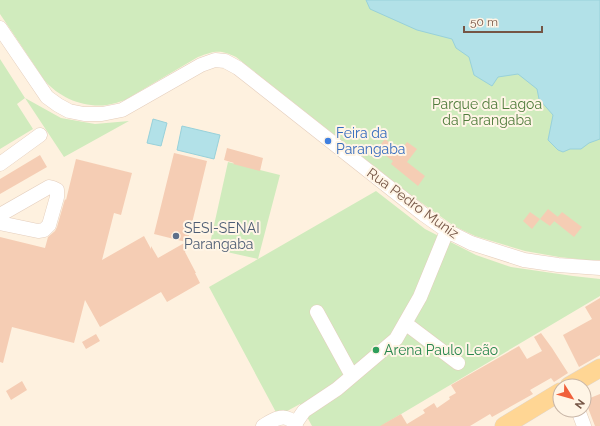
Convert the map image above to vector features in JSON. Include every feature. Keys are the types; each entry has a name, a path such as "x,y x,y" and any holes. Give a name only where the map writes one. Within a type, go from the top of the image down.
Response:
{"main road":[{"path":"583,378 600,368"},
{"path":"504,426 552,397"}],"street":[{"name":"Rua Pedro Muniz","path":"0,28 47,97 69,111 84,114 102,114 122,110 201,65 215,60 225,62 238,68 423,214 447,231 471,243 524,260 558,265 600,268"},
{"path":"0,164 40,134"},
{"path":"0,215 49,187 57,190 57,197 49,225 44,230 38,231 0,223"},
{"path":"263,426 280,417 288,418 295,425 304,411 338,388 396,339 420,297 447,231"},
{"path":"317,312 352,376"},
{"path":"405,323 458,363"}],"green space":[{"name":"Parque da Lagoa da Parangaba","path":"0,0 600,0 600,260 559,257 525,251 475,236 454,226 412,196 236,57 226,53 213,52 198,57 125,100 118,102 98,106 81,103 65,97 45,81 0,14"},
{"path":"0,59 25,98 17,104 33,129 0,149"},
{"path":"25,98 61,118 95,124 129,121 64,157"},
{"path":"228,162 280,175 258,259 209,248"},
{"name":"Arena Paulo Leão","path":"376,191 425,229 476,255 511,267 600,279 600,296 381,426 312,426 300,404 278,416 209,287"}],"water":[{"path":"366,0 600,0 600,139 589,143 581,149 570,149 563,152 558,150 548,140 553,115 539,99 537,89 518,74 498,77 492,86 474,75 469,57 456,48 452,39 417,30 370,9"},
{"path":"153,119 167,123 161,146 147,143"},
{"path":"182,126 220,135 214,159 177,150"}],"building":[{"path":"385,139 400,151 407,142 417,149 407,162 425,176 418,186 391,164 393,161 377,149"},
{"path":"227,148 263,158 260,171 224,160"},
{"path":"174,153 207,161 185,252 200,283 167,302 161,292 100,327 85,300 74,343 12,327 3,363 0,362 0,237 45,248 48,237 57,227 65,199 66,200 76,159 132,173 121,215 114,213 102,260 144,236 158,258 186,242 154,234"},
{"path":"40,155 47,167 0,194 0,179"},
{"path":"548,209 558,217 550,226 540,219"},
{"path":"530,212 540,219 532,229 523,221"},
{"path":"562,212 582,227 574,237 554,221"},
{"path":"600,298 600,355 579,367 563,335 592,319 585,307"},
{"path":"541,333 568,373 560,378 552,378 552,379 551,378 530,390 533,394 492,417 490,414 470,426 380,426 401,414 407,424 425,413 423,410 434,403 437,408 456,393 451,385 519,346 527,359 542,351 534,337"},
{"path":"96,334 100,341 86,349 82,342"},
{"path":"22,381 27,390 11,400 6,391"},
{"path":"600,394 600,426 595,426 592,418 592,397"}],"place":[{"name":"Feira da Parangaba","path":"328,141"},
{"name":"SESI-SENAI Parangaba","path":"176,236"},
{"name":"Arena Paulo Leão","path":"376,350"}]}
